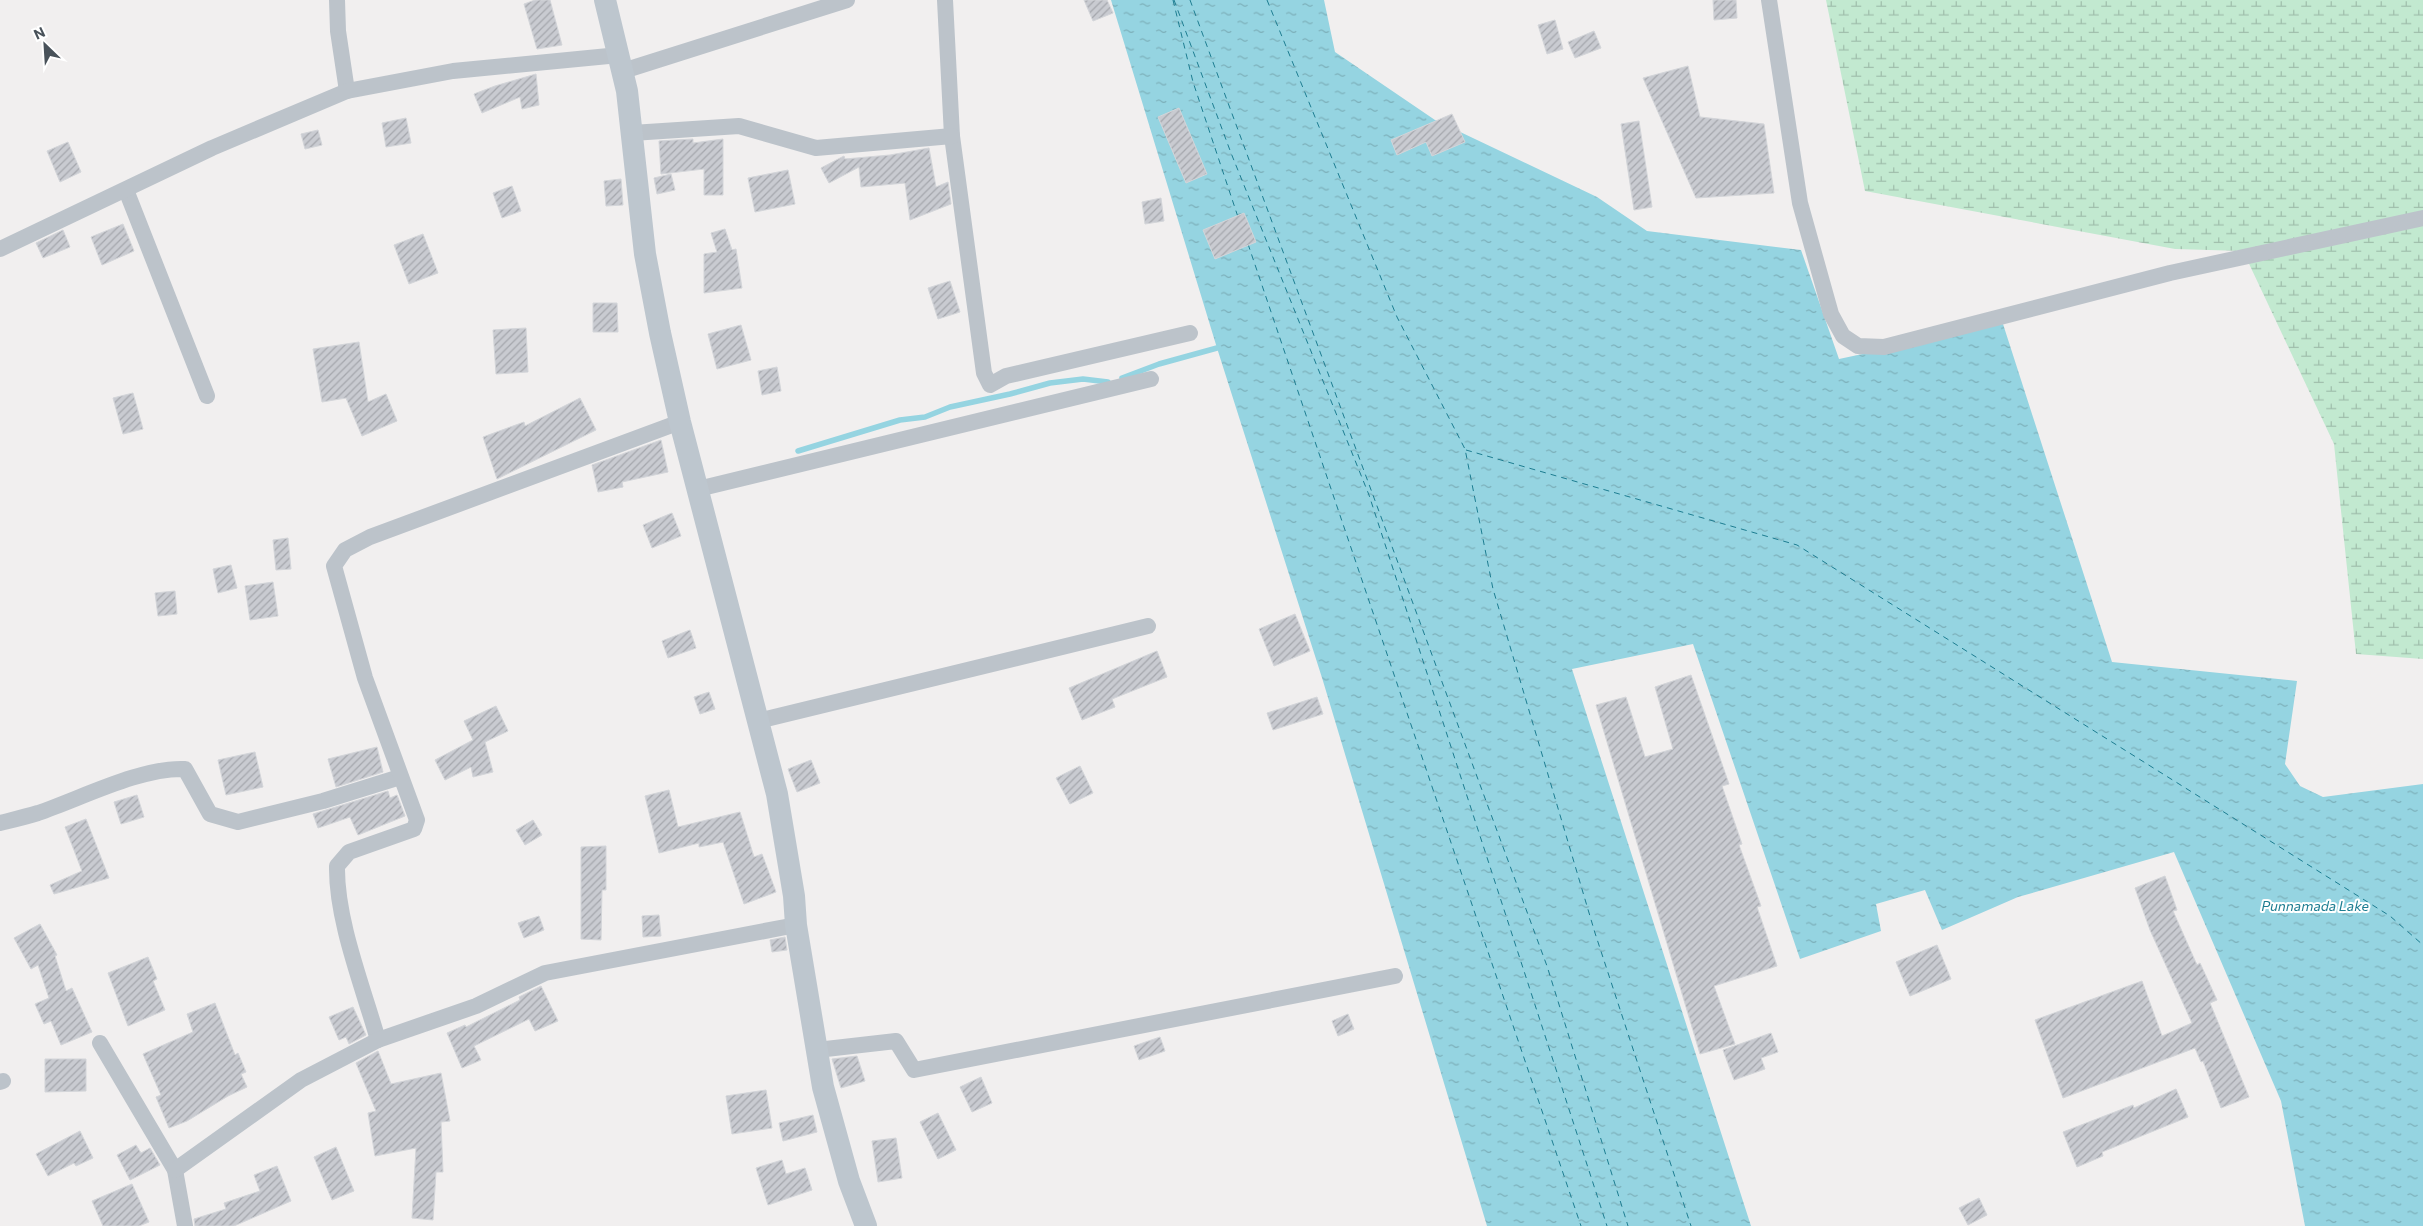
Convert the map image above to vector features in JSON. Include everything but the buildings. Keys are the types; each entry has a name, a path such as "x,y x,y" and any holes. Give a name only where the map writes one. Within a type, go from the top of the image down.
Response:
{"main road":[{"path":"605,0 621,63 632,133 645,254 680,422 777,794 794,896 796,925 823,1087 848,1181 866,1226"}],"street":[{"path":"337,0 338,31 347,91"},
{"path":"0,248 212,148 347,91 453,70 621,63 848,0"},
{"path":"944,0 952,136 984,373 990,384 1006,376 1190,333"},
{"path":"1769,0 1800,203 1831,314 1844,336 1858,346 1884,347 2170,273 2423,218"},
{"path":"632,133 739,126 816,148 952,136"},
{"path":"126,190 207,396"},
{"path":"698,489 1151,379"},
{"path":"378,1040 340,909 337,866 349,852 414,829 417,820 365,678 334,566 345,550 370,537 680,422"},
{"path":"758,721 1148,626"},
{"path":"0,823 37,814 98,789 171,768 185,769 210,814 238,822 323,801 400,777"},
{"path":"175,1170 301,1080 378,1040 476,1006 545,973 796,925"},
{"path":"817,1050 896,1041 914,1070 1395,976"},
{"path":"100,1043 161,1143 175,1170 185,1226"}],"green space":[{"path":"1826,0 2423,0 2423,659 2356,654 2334,444 2243,251 2175,249 1865,191"}],"water":[{"name":"Punnamada Lake","path":"1111,0 1324,0 1335,52 1435,120 1597,197 1647,231 1801,250 1839,359 2003,324 2112,662 2297,681 2285,764 2300,786 2323,797 2423,784 2423,1226 2305,1226 2281,1101 2174,852 2018,897 1942,930 1925,890 1876,904 1881,931 1800,959 1693,644 1572,669 1751,1226 1487,1226 1323,681 1217,348"}],"waterway":[{"path":"1122,378 1159,364 1217,348"},
{"path":"798,451 900,420 925,417 950,407 1050,383 1083,379 1108,382"}],"ferry route":[{"path":"1173,0 1193,82 1238,217"},
{"path":"1174,0 1231,153 1369,495 1607,1226"},
{"path":"1190,0 1547,966 1628,1226"},
{"path":"1267,0 1397,317 1465,449 1493,589 1595,933 1691,1226"},
{"path":"1248,244 1581,1226"},
{"path":"1466,450 1797,545 2390,916 2423,945"}]}
